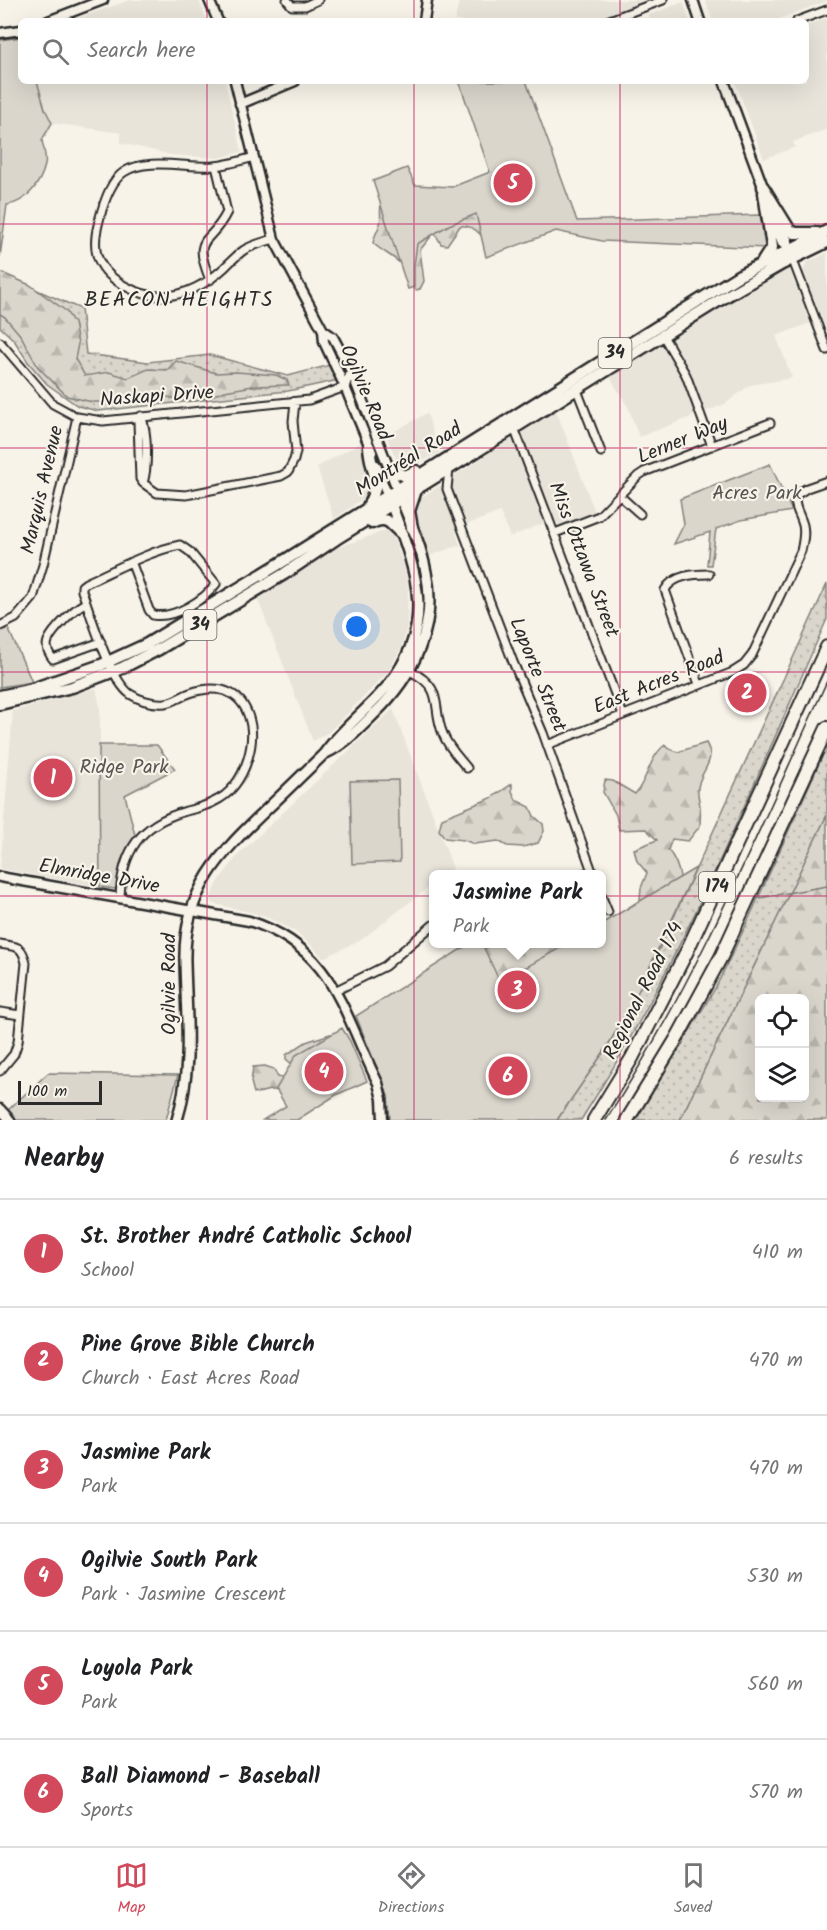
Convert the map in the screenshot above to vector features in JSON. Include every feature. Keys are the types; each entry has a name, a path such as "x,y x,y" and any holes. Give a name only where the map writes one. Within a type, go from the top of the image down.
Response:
{"highway":[{"name":"Regional Road 174","path":"594,1120 632,1058 687,951 827,647"},
{"name":"174","path":"627,1120 677,1038 721,957 827,728"}],"main road":[{"path":"763,187 789,229 795,233 826,235"},
{"path":"762,263 772,247 763,187"},
{"name":"Montréal Road","path":"0,704 72,687 112,667 147,644 336,539 394,497 512,423 661,331 826,235"},
{"name":"Montréal Road","path":"512,423 577,390 762,263 790,254"},
{"path":"368,506 377,482 370,461 369,447"},
{"path":"389,468 405,476 433,462 447,465"},
{"name":"Montréal Road","path":"281,569 368,506 416,490 432,480 447,465"},
{"path":"336,539 382,519 407,531 410,506 416,490"},
{"name":"Ogilvie Road","path":"324,754 338,747 400,686 410,671 423,641 429,608 426,571 394,497"},
{"name":"Ogilvie Road","path":"177,1120 187,1076 185,955 186,932 193,910 206,878 222,854 324,754 334,739 388,685 402,664 418,618 416,576 407,531"},
{"name":"Montréal Road","path":"0,696 112,667"}],"street":[{"path":"56,18 103,0"},
{"path":"209,0 217,18"},
{"path":"287,0 292,6 305,6 318,0"},
{"path":"424,18 427,0"},
{"path":"614,18 647,3 663,0"},
{"path":"693,0 699,18"},
{"path":"805,18 827,10"},
{"path":"0,33 18,30"},
{"name":"Ogilvie Road","path":"236,84 274,239 323,330 324,342 369,447 394,497"},
{"path":"240,104 288,84"},
{"path":"725,84 763,187 788,241 790,254 827,350"},
{"path":"254,157 216,166 146,164 124,172 118,177 106,198 98,224 95,244 98,258 110,274 126,286 145,294 163,296 197,287 210,280 242,252 274,239"},
{"path":"210,280 202,260 202,246 227,212 216,166"},
{"name":"Ogilvie Road","path":"323,330 333,337 351,371 389,468 394,497"},
{"path":"661,331 686,375 712,446"},
{"name":"Naskapi Drive","path":"0,342 53,404 77,417 103,421 295,402 323,396 345,387"},
{"path":"351,371 345,387 361,396"},
{"path":"577,390 602,452"},
{"path":"141,416 146,444 143,483 158,493 186,495 280,476 288,472 296,452 293,421 295,402"},
{"name":"Marquis Avenue","path":"0,626 16,618 33,598 43,565 77,417"},
{"name":"Miss Ottawa Street","path":"512,423 623,714"},
{"name":"Lerner Way","path":"555,533 599,516 644,472 770,423"},
{"name":"Laporte Street","path":"447,465 447,489 547,745 592,870"},
{"path":"432,480 447,489"},
{"name":"East Acres Road","path":"547,745 733,672 744,665 752,655 801,551 804,538 803,525 794,501 796,495 807,488 827,481"},
{"path":"619,495 640,514"},
{"path":"120,897 124,863 138,839 154,824 210,804 232,789 245,766 251,745 251,731 246,708 227,691 201,690 171,702 150,703 139,700 126,690 112,667 86,603 82,586 86,583 132,564 180,545 190,552 216,584 195,604 159,616 153,615 132,564"},
{"path":"699,684 665,590 668,585 684,577 693,574 709,574"},
{"path":"86,603 71,613 47,642 47,652 53,659 102,642"},
{"path":"410,671 429,684 435,695 441,731 447,743 467,768"},
{"name":"Elmridge Drive","path":"0,877 249,921 281,933 296,942 328,977 335,991 378,1083 382,1099 383,1120"},
{"path":"606,907 608,912"},
{"path":"335,991 385,966 429,929"},
{"path":"0,945 20,948 24,952 26,963 18,1042 14,1054 0,1071"},
{"path":"0,1012 20,1016"},
{"path":"0,1109 10,1120"}],"shaded area":[{"path":"130,0 199,0 206,18 79,18"},
{"path":"459,0 644,0 645,2 604,18 456,18"},
{"path":"705,0 827,0 781,18 712,18"},
{"path":"683,2 689,18 650,18 649,15"},
{"path":"827,18 827,129 793,142 795,147 764,159 736,84 809,84 809,25"},
{"path":"38,84 226,84 242,152 218,158 172,155 121,143 121,133 52,123 45,109"},
{"path":"827,253 827,326 825,327 803,272 806,263"},
{"path":"784,268 790,270 810,323 776,336 792,378 750,385 725,404 639,437 628,407 610,377"},
{"path":"556,410 595,512 559,525 554,519 510,537 500,512 455,529 460,545 429,556 415,514 416,501"},
{"path":"427,413 439,453 402,472 386,436"},
{"path":"362,442 373,481 368,495 334,519 317,467"},
{"path":"390,529 404,565 408,588 407,627 402,646 389,671 329,732 313,741 258,600 331,550"},
{"path":"96,688 100,707 100,887 0,869 13,711"},
{"path":"393,709 453,868 429,870 429,887 361,940 323,958 296,932 279,923 261,915 211,903 210,899 220,879 239,854"}],"green space":[{"path":"18,37 18,84 38,84 45,109 52,123 42,140 45,162 40,179 26,196 7,205 0,257 0,40"},
{"path":"460,84 527,84 577,221 760,215 767,248 602,241 556,231 486,257 476,214 449,225 417,244 414,287 408,289 373,181 407,168 415,185 452,187 490,172"},
{"path":"490,175 481,235 472,228 460,226 447,245 441,244 433,234 420,250 424,281 420,289 416,290 410,284 401,264 373,243 380,224 383,200 447,189"},
{"path":"0,272 30,285 66,311 74,323 78,344 75,359 85,376 109,372 128,378 148,369 167,370 176,361 216,373 276,375 287,380 289,385 253,386 225,391 197,401 158,395 132,402 92,402 67,396 38,367 21,336 0,314"},
{"path":"0,274 81,309 86,354 148,362 210,355 288,376 330,365 339,380 288,391 98,411 78,406 47,384 28,362 14,340 0,327"},
{"name":"Acres Park","path":"770,464 792,511 741,520 716,529 711,565 707,565 710,532 674,544 684,524 680,499"},
{"path":"827,584 827,619 683,937 617,1060 581,1120 557,1120 605,1050 649,971"},
{"path":"8,628 32,682 0,687 0,631"},
{"path":"706,743 709,749 708,763 698,790 700,826 688,841 672,839 668,850 677,864 681,881 649,971 605,1050 442,965 485,948 606,948 606,938 625,916 625,910 640,900 641,888 647,873 637,861 634,849 657,840 646,829 619,830 616,815 603,792 605,780 613,781 635,794 655,756 665,745 678,752"},
{"name":"Ridge Park","path":"99,745 157,745 175,769 125,795 135,835 121,861 116,889 100,887"},
{"path":"827,746 827,815 680,1120 636,1120 716,987"},
{"path":"398,780 400,862 352,864 350,781"},
{"path":"512,784 516,800 530,807 534,816 543,824 544,831 538,843 523,847 507,846 498,841 474,844 464,840 445,838 439,830 442,818 491,798"},
{"path":"827,815 827,1120 680,1120"},
{"path":"696,868 635,998 605,1050 557,1120 390,1120 388,1096 356,1016 463,948 484,948 500,982 560,948 606,948 606,921"},
{"path":"342,1028 367,1081 336,1095 297,1120 263,1120 286,1106 276,1089 296,1055"},
{"path":"330,1034 344,1037 289,1107 286,1094 272,1090 254,1093 251,1082 253,1067 265,1066 274,1069 278,1077 285,1079 295,1067 286,1059 286,1055 306,1042"},
{"path":"48,1073 178,1075 166,1120 16,1120 7,1111"}],"waterway":[{"path":"759,898 827,886"}],"tram line":[{"path":"606,1120 639,1068 698,960 827,681"}],"place":[{"name":"Loyola Park","path":"513,183"},
{"name":"Pine Grove Bible Church","path":"747,693"},
{"name":"St. Brother André Catholic School","path":"53,778"},
{"name":"Jasmine Park","path":"517,990"},
{"name":"Ogilvie South Park","path":"324,1072"},
{"name":"Ball Diamond - Baseball","path":"508,1076"}],"district":[{"name":"BEACON HEIGHTS","path":"179,300"}]}
